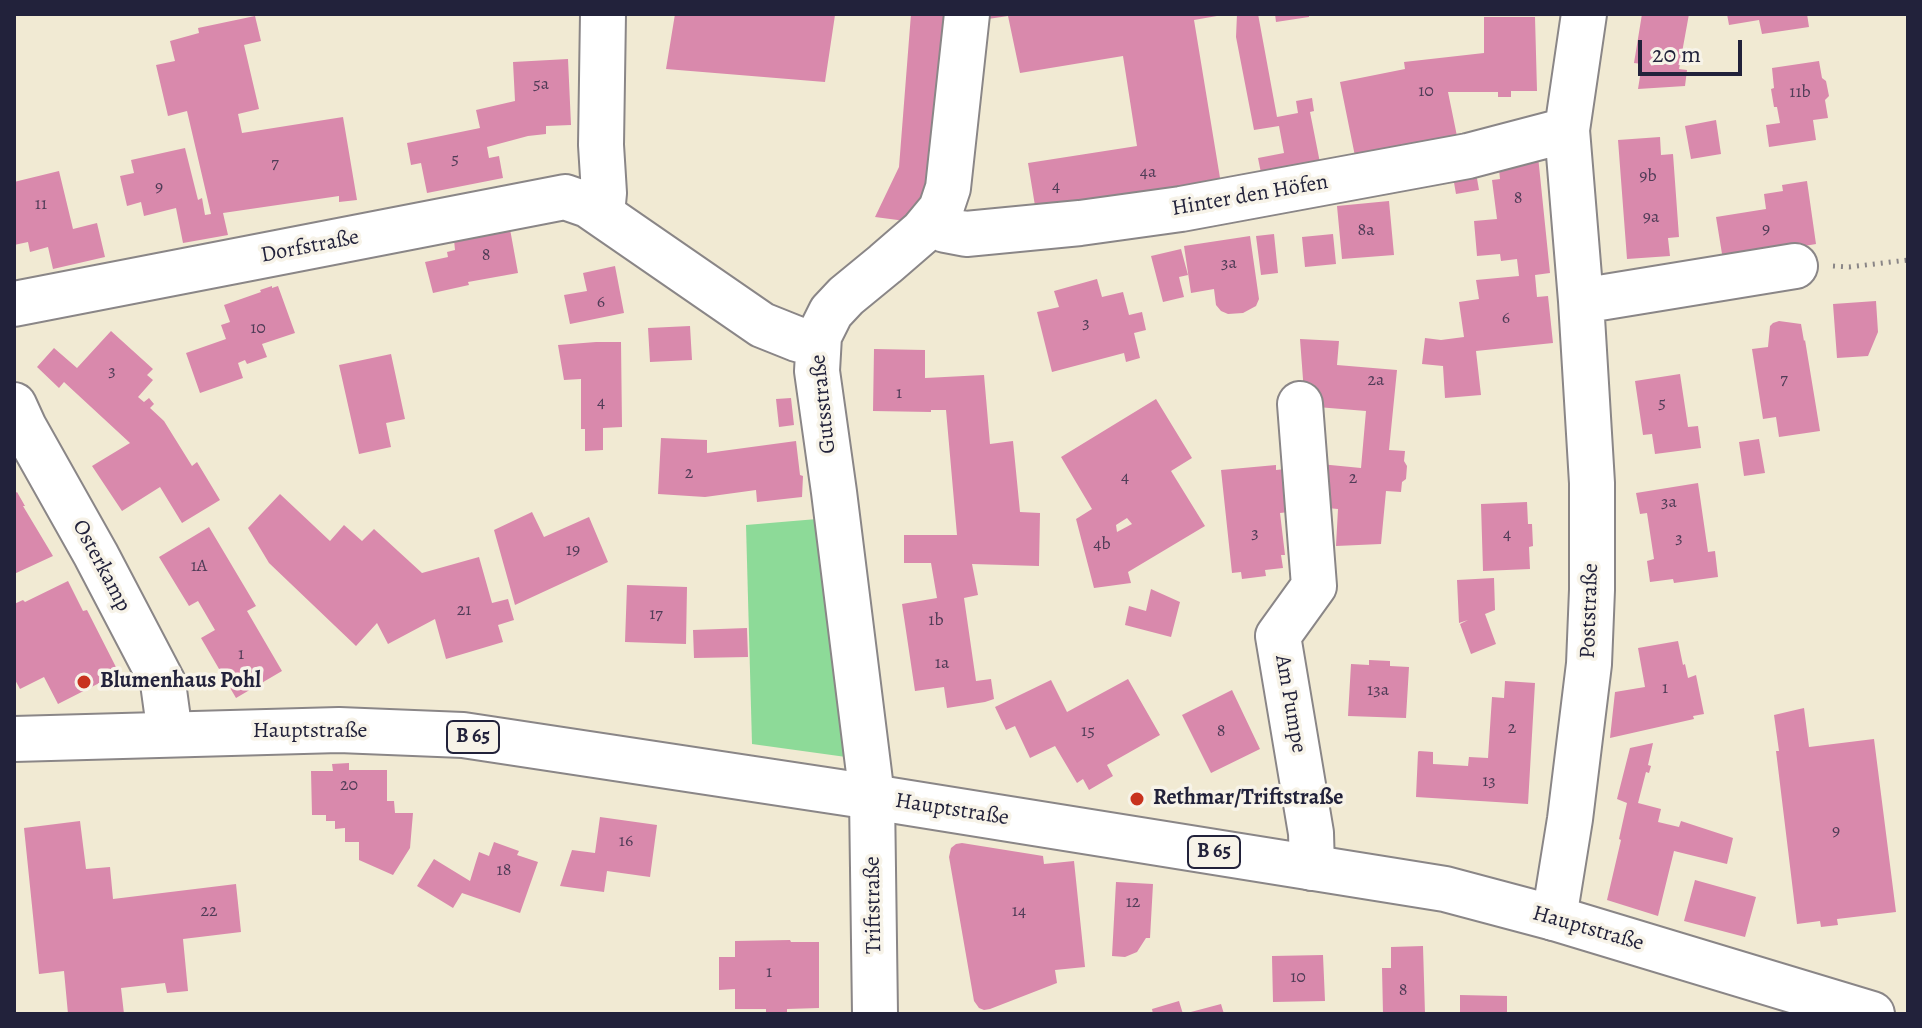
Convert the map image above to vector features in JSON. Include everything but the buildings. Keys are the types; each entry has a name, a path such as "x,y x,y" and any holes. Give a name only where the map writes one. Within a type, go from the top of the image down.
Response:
{"street":[{"path":"602,214 603,14"},
{"name":"Gutsstraße","path":"872,797 817,371 819,336 831,312 846,296 885,264 941,209 948,188 967,14"},
{"name":"Poststraße","path":"1554,918 1589,664 1592,590 1592,483 1567,130 1584,14"},
{"name":"Hinter den Höfen","path":"931,221 945,230 966,234 1181,209 1468,156 1567,130"},
{"name":"Dorfstraße","path":"14,304 565,197 602,214 762,325 818,345"},
{"path":"1581,301 1795,266"},
{"name":"Am Pumpe","path":"1300,404 1314,586 1278,636 1311,833 1312,868"},
{"name":"Osterkamp","path":"14,405 163,683 170,734"},
{"name":"Hauptstraße","path":"14,739 339,730 463,735 1445,889 1554,918 1872,1014"},
{"name":"Triftstraße","path":"872,797 875,1014"}],"path":[{"path":"1795,266 1849,267 1908,260"}],"green space":[{"path":"817,519 846,757 752,744 746,525"}],"place":[{"name":"Blumenhaus Pohl","path":"84,682"},
{"name":"Rethmar/Triftstraße","path":"1137,799"}]}
